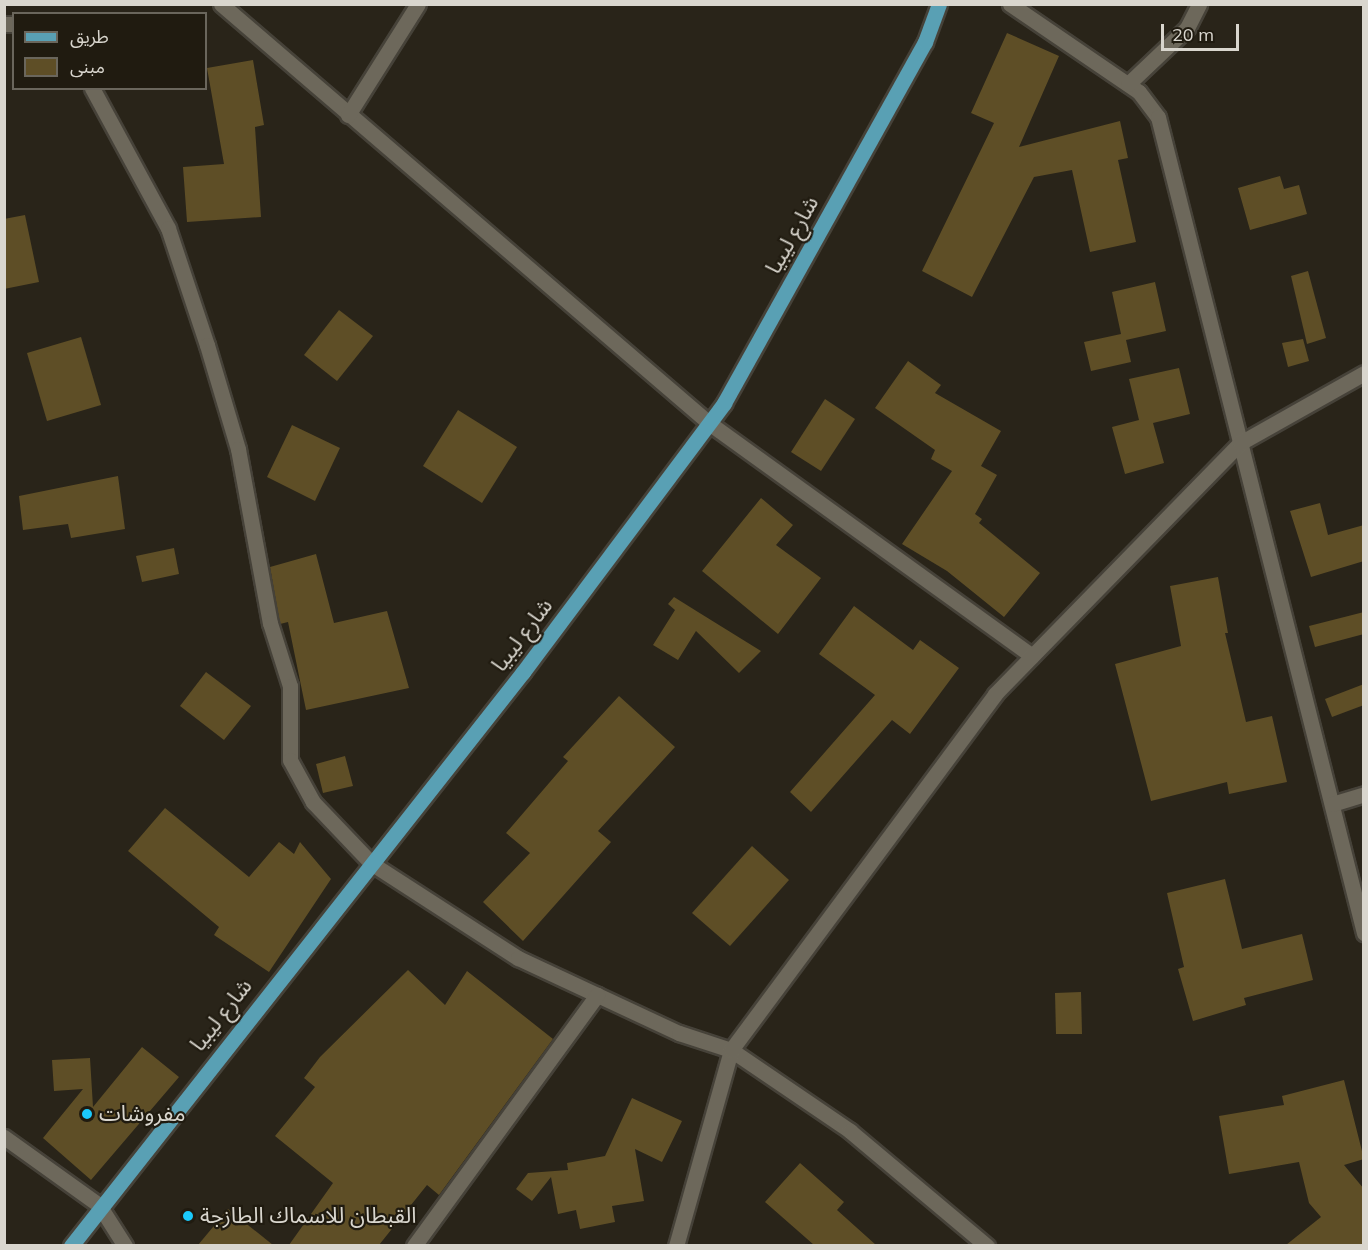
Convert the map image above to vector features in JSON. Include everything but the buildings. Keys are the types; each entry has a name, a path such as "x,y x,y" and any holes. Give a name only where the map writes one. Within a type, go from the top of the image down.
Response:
{"main road":[{"name":"شارع ليبيا","path":"71,1245 99,1205 523,672 709,423 925,42 939,4"}],"street":[{"path":"221,4 709,423 1032,656"},
{"path":"348,115 418,4"},
{"path":"1010,4 1128,84 1147,99 1158,117 1364,933"},
{"path":"1128,84 1187,28 1198,4"},
{"path":"93,90 168,228 213,366 238,449 270,623 290,686 290,760 313,802 371,863 518,958 679,1033 730,1050 850,1131 987,1245"},
{"path":"676,1245 730,1050 995,694 1240,443 1364,373"},
{"path":"1332,804 1364,794"},
{"path":"414,1245 597,994"},
{"path":"4,1137 99,1205 124,1245"}],"place":[{"name":"مفروشات","path":"87,1114"},
{"name":"القبطان للاسماك الطازجة","path":"188,1216"}]}
